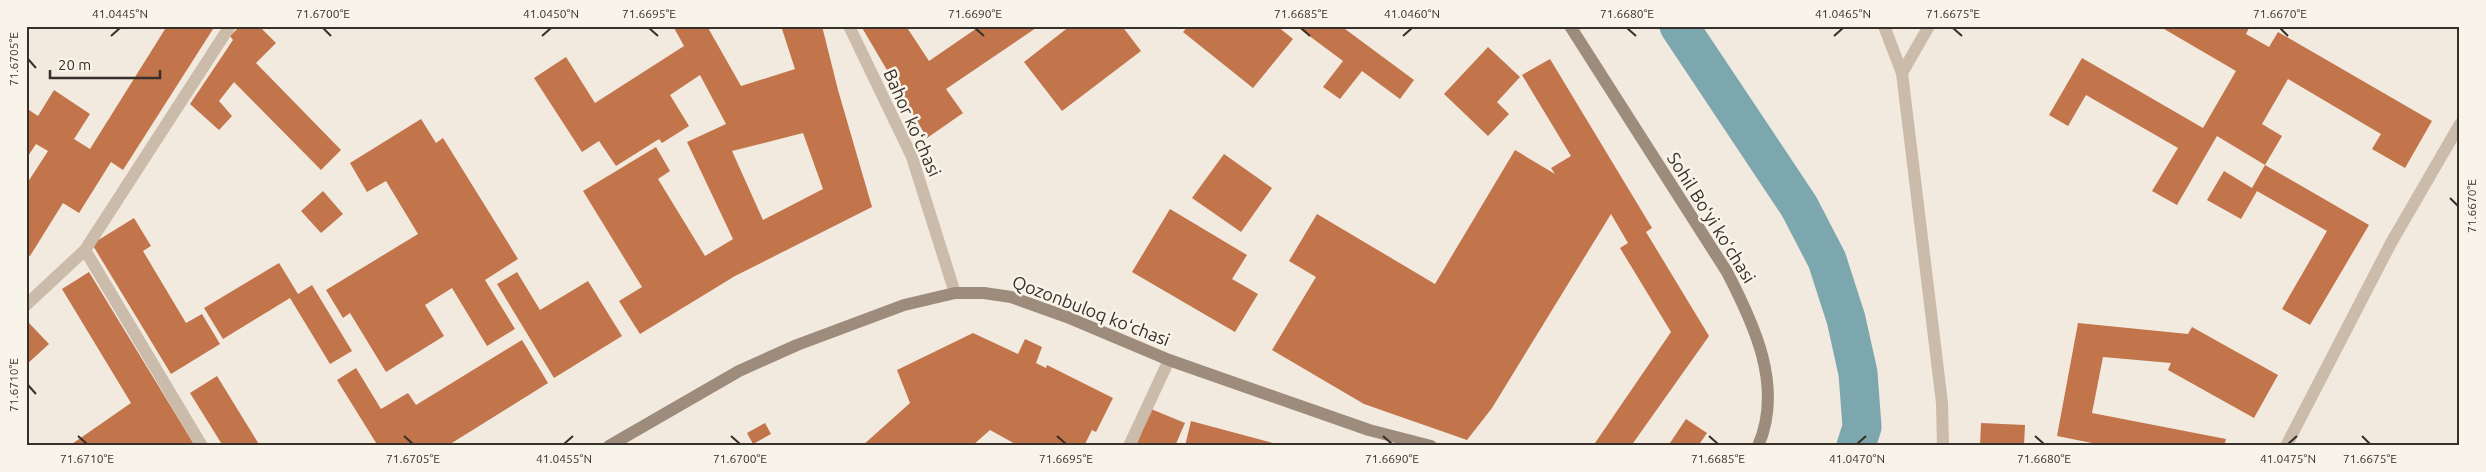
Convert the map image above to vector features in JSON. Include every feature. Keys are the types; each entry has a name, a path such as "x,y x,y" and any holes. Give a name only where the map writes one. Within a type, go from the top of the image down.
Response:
{"main road":[{"name":"Sohil Boʻyi koʻchasi","path":"1570,26 1727,272 1748,314 1760,345 1767,393 1766,414 1758,446"},
{"name":"Qozonbuloq koʻchasi","path":"609,446 739,371 797,345 904,305 955,293 984,293 1011,297 1067,317 1169,360 1369,430 1431,446"}],"street":[{"path":"26,305 85,250 230,26"},
{"name":"Bahor koʻchasi","path":"849,26 912,157 955,293"},
{"path":"1884,26 1902,73 1942,404 1943,446"},
{"path":"1902,73 1929,26"},
{"path":"2286,446 2391,243 2460,124"},
{"path":"85,250 202,446"},
{"path":"1129,446 1169,360"}],"building":[{"path":"167,26 208,26 213,29 123,170 111,162 79,213 63,203 30,256 26,254 26,185 48,151 36,144 26,159 26,108 38,116 54,90 90,114 74,139 90,149"},
{"path":"240,26 259,26 276,43 256,63 341,150 321,170 234,82 219,101 232,116 219,130 190,104 233,40 230,36"},
{"path":"673,26 707,26 741,86 795,69 781,26 822,26 838,90 872,207 735,276 640,334 619,301 642,287 583,191 656,147 670,171 658,179 705,256 733,239 687,142 726,124 700,75 670,95 689,126 662,143 659,139 616,166 599,141 582,152 534,78 566,57 595,103 684,46","holes":["803,133 823,189 763,220 732,151"]},
{"path":"861,26 906,26 929,61 980,26 1039,26 946,89 963,113 927,138"},
{"path":"1070,26 1122,26 1141,51 1062,111 1024,62"},
{"path":"1188,26 1277,26 1293,39 1253,88 1183,32"},
{"path":"1296,26 1341,26 1414,80 1400,99 1362,71 1340,99 1323,87 1343,61"},
{"path":"2159,26 2250,26 2246,34 2269,47 2278,32 2432,121 2405,168 2372,149 2381,134 2288,79 2262,124 2282,136 2265,165 2217,136 2177,205 2152,191 2178,148 2086,95 2068,126 2049,115 2082,58 2203,128 2236,71"},
{"path":"1488,47 1520,77 1497,102 1509,114 1488,136 1444,94"},
{"path":"1550,59 1652,228 1646,232 1709,336 1631,446 1593,446 1671,332 1620,248 1628,243 1611,214 1492,408 1467,440 1364,404 1272,350 1316,277 1289,261 1317,214 1435,284 1515,150 1555,174 1551,168 1571,156 1522,75"},
{"path":"421,119 436,143 443,138 518,259 485,280 515,329 487,346 452,288 425,305 444,336 386,372 350,313 343,318 326,290 418,234 386,181 367,192 350,163"},
{"path":"1224,154 1272,188 1241,232 1192,198"},
{"path":"2265,165 2369,225 2310,325 2282,309 2327,231 2257,191 2241,219 2207,200 2224,171 2252,188"},
{"path":"323,191 343,214 321,233 301,211"},
{"path":"1170,209 1247,255 1232,279 1258,294 1235,332 1132,272"},
{"path":"134,218 151,246 143,251 186,323 202,314 220,344 171,374 92,244"},
{"path":"279,263 298,294 312,285 352,351 330,364 290,298 223,339 204,308"},
{"path":"89,272 195,446 69,446 131,403 62,289"},
{"path":"517,272 540,310 588,281 622,336 554,378 497,284"},
{"path":"28,322 49,344 26,365 26,323"},
{"path":"2078,323 2188,334 2192,327 2278,375 2254,418 2168,370 2171,363 2103,357 2092,413 2226,439 2224,446 2107,446 2057,436"},
{"path":"973,333 1018,354 1025,339 1042,347 1036,363 1046,368 1047,365 1113,398 1096,432 1092,430 1084,446 1019,446 990,430 972,446 862,446 910,403 897,370"},
{"path":"522,340 548,383 447,446 378,446 337,380 356,368 381,409 408,393 416,405"},
{"path":"217,376 260,446 223,446 190,393"},
{"path":"1151,409 1185,423 1175,446 1136,446"},
{"path":"1686,419 1707,433 1698,446 1668,446"},
{"path":"1191,421 1280,445 1280,446 1185,446"},
{"path":"765,423 771,434 753,444 747,433"},
{"path":"1981,423 2025,425 2024,446 1980,446"}],"waterway":[{"path":"1679,26 1799,206 1827,260 1846,319 1858,373 1862,427 1856,446"}]}
